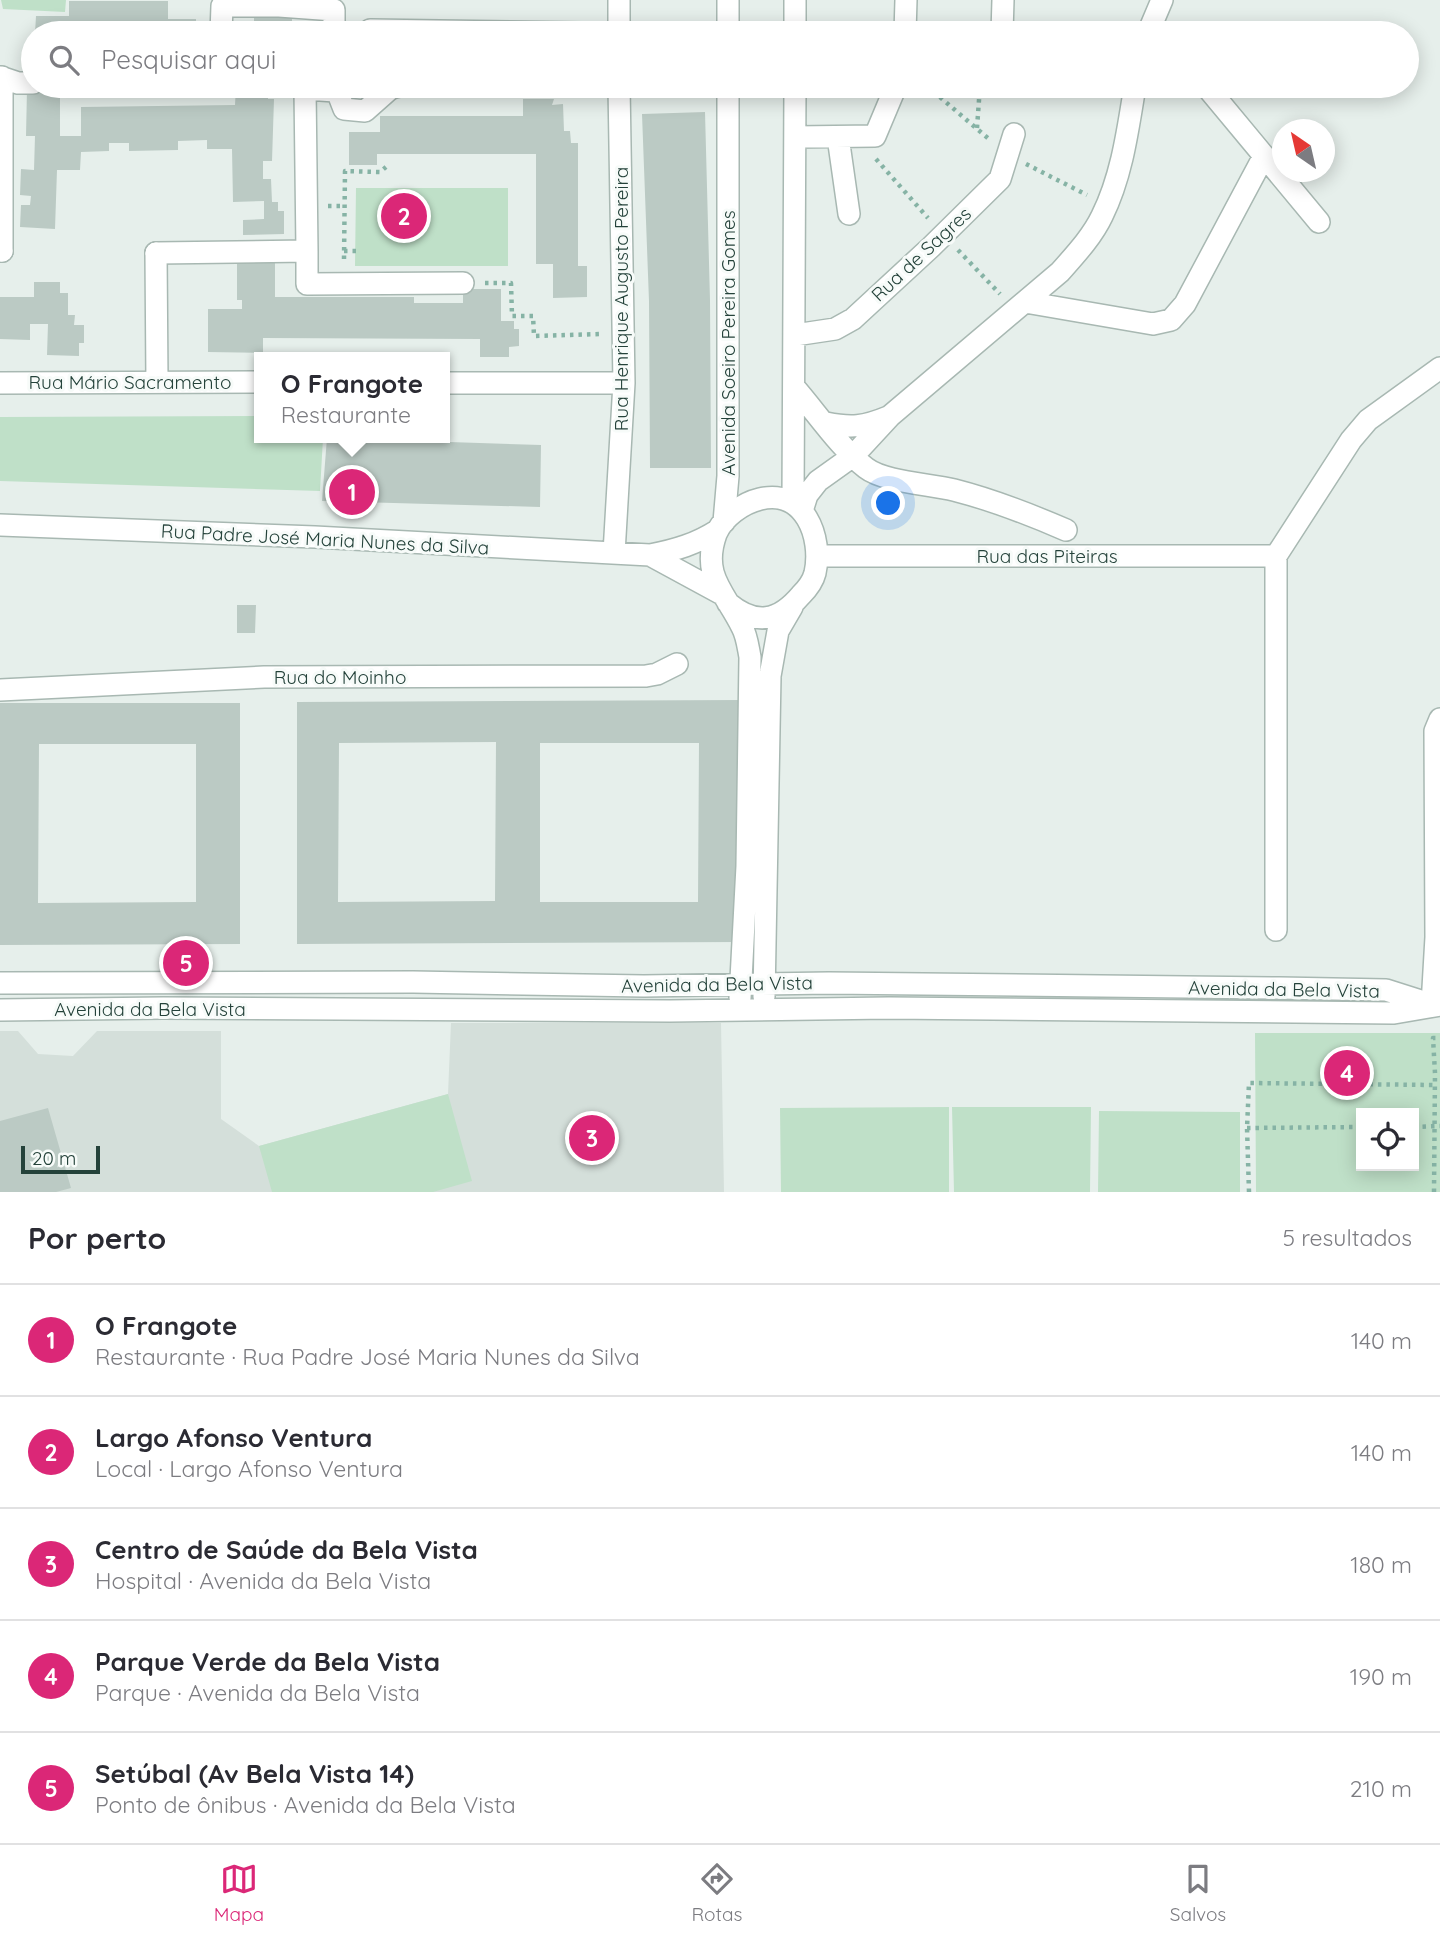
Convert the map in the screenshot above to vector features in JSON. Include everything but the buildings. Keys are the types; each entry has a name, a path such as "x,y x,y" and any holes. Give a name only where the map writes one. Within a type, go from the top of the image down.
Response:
{"street":[{"path":"619,0 619,21"},
{"path":"728,0 728,21"},
{"path":"795,0 795,21"},
{"path":"905,21 906,0"},
{"path":"1002,21 1003,0"},
{"path":"1153,21 1162,0"},
{"path":"221,21 222,6 279,6 334,10 334,21"},
{"path":"1,251 1,77 21,83"},
{"path":"305,98 307,284 463,282"},
{"path":"339,98 344,109 365,111 380,98"},
{"name":"Rua Henrique Augusto Pereira","path":"614,553 624,383 619,98"},
{"name":"Avenida Soeiro Pereira Gomes","path":"728,98 728,476 721,526 712,548 711,563 714,580 743,628 750,657 748,842 739,1010"},
{"path":"764,1010 770,676 778,631 814,577 817,556 811,528 798,507 794,387 795,98"},
{"path":"795,137 875,136 891,98"},
{"path":"798,507 818,481 853,456 890,416 1060,272 1083,246 1102,217 1124,153 1133,98"},
{"path":"1216,98 1319,222"},
{"name":"Rua de Sagres","path":"794,335 835,329 853,319 1000,178 1014,134"},
{"path":"838,136 849,214"},
{"path":"1024,302 1153,324 1171,320 1185,304 1264,156"},
{"path":"157,381 156,253 307,251"},
{"path":"1276,930 1276,556 1351,440 1368,420 1440,368"},
{"name":"Rua Mário Sacramento","path":"0,383 254,382"},
{"path":"450,383 624,383"},
{"path":"794,387 853,456 868,469 885,477 1009,505 1066,530"},
{"path":"825,423 850,427 869,425 890,416"},
{"name":"Avenida Soeiro Pereira Gomes","path":"721,526 737,509 752,501 772,496 784,497 798,507"},
{"name":"Rua Padre José Maria Nunes da Silva","path":"0,525 315,537 650,555 680,550 699,542 721,526"},
{"name":"Rua Padre José Maria Nunes da Silva","path":"650,555 724,598"},
{"name":"Rua das Piteiras","path":"817,556 1276,556"},
{"path":"724,598 741,613 770,619 794,604"},
{"name":"Rua do Moinho","path":"0,690 264,677 646,676 657,674 677,664"},
{"path":"1436,1005 1436,731 1440,719"},
{"name":"Avenida da Bela Vista","path":"0,983 764,984 1387,990 1436,1005"},
{"name":"Avenida da Bela Vista","path":"0,1010 1089,1009 1394,1013 1436,1005"}],"path":[{"path":"977,128 978,98"},
{"path":"344,259 345,171 380,172 386,167"},
{"path":"333,206 344,206"},
{"path":"344,251 356,251"},
{"path":"463,282 511,283 512,316 533,316 534,337 623,333"},
{"path":"1434,1192 1438,1126 1433,1038 1440,1038"},
{"path":"1249,1192 1249,1083 1435,1085"},
{"path":"1419,1127 1438,1126"},
{"path":"1247,1128 1356,1127"}],"shaded area":[{"path":"451,1023 721,1023 724,1192 0,1192 0,1031 18,1031 38,1054 73,1056 97,1031 221,1031 221,1119 259,1146 448,1094"}],"green space":[{"path":"1,0 66,0 65,12 3,9"},
{"path":"356,188 508,188 508,266 355,266"},
{"path":"254,416 254,443 323,443 320,491 0,481 0,417"},
{"path":"1255,1033 1440,1033 1440,1192 1256,1192"},
{"path":"448,1094 472,1181 433,1192 272,1192 259,1146"},
{"path":"949,1107 949,1192 781,1192 780,1108"},
{"path":"952,1107 1091,1107 1090,1192 954,1192"},
{"path":"1099,1111 1240,1112 1240,1192 1098,1192"}],"place":[{"name":"Largo Afonso Ventura","path":"404,216"},
{"name":"O Frangote","path":"352,492"},
{"name":"Setúbal (Av Bela Vista 14)","path":"186,963"},
{"name":"Parque Verde da Bela Vista","path":"1347,1073"},
{"name":"Centro de Saúde da Bela Vista","path":"592,1138"}]}
